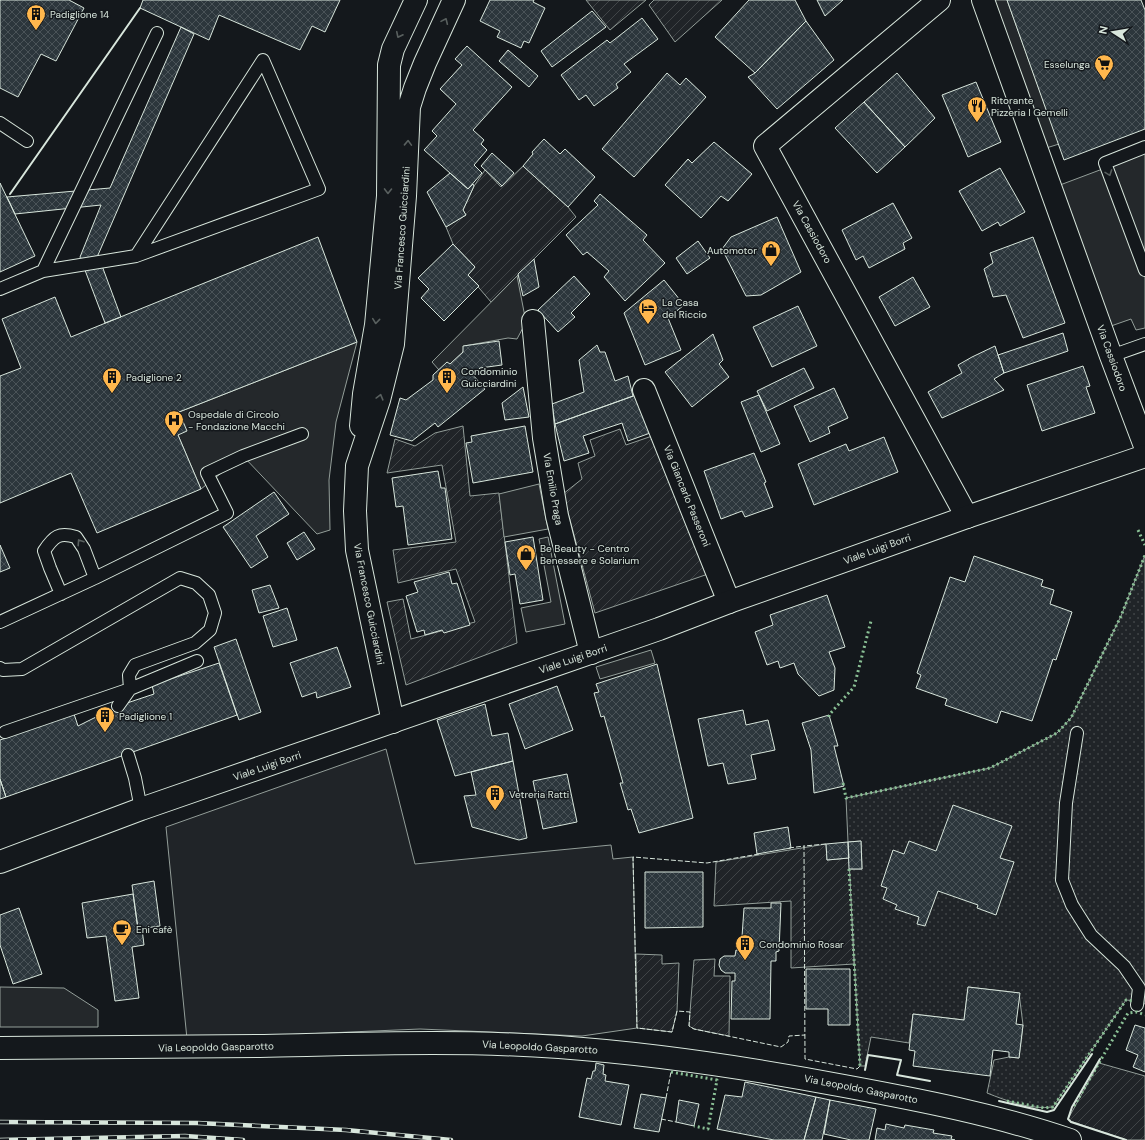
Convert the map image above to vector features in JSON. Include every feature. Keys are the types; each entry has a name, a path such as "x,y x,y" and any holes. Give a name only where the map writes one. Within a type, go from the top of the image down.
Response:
{"street":[{"name":"Via Francesco Guicciardini","path":"393,722 357,550 355,511 357,466 364,394 376,325 388,196 389,65 392,50 416,0"},
{"name":"Via Francesco Guicciardini","path":"358,461 379,400 393,344 405,196 409,107 423,70 454,0"},
{"name":"Via Cassiodoro","path":"939,0 765,146 967,517"},
{"name":"Via Cassiodoro","path":"984,0 1111,356 1145,446"},
{"name":"Via Emilio Praga","path":"533,321 544,438 557,516 591,653"},
{"name":"Via Giancarlo Passeroni","path":"644,390 729,602"},
{"name":"Viale Luigi Borri","path":"0,862 141,809 659,630 729,602 967,517 1145,456"},
{"name":"Via Leopoldo Gasparotto","path":"0,1048 161,1048 470,1043 589,1050 674,1058 784,1075 918,1100 982,1114 1070,1140"}],"lane":[{"path":"43,271 157,33"},
{"path":"0,289 43,271 136,256 319,189 263,60 136,256"},
{"path":"0,123 27,141"},
{"path":"1145,147 1105,164 1145,270"},
{"path":"1111,356 1145,344"},
{"path":"0,622 95,578 227,513 207,473 243,456 302,434"},
{"path":"61,594 44,551 52,539 65,534 76,537 84,549 95,578"},
{"path":"0,668 3,670 22,669 180,578 196,583 210,595 215,613 210,630 195,643 135,665 129,675 130,689 118,706"},
{"path":"5,732 130,689 197,661"},
{"path":"1077,733 1066,803 1062,880 1072,905 1091,935 1124,966 1139,988 1136,1005"},
{"path":"128,755 135,778 141,809"}],"shaded area":[{"path":"586,0 646,0 610,30"},
{"path":"654,0 722,0 675,42 649,5"},
{"path":"989,0 1007,0 1059,144 1043,149"},
{"path":"1145,153 1145,328 1136,330 1131,319 1111,326 1060,185"},
{"path":"523,166 568,207 576,217 491,302 468,275 475,267 453,244 446,227 466,215 463,210 474,186 485,170 501,187"},
{"path":"517,276 526,322 517,339 508,338 464,346 463,352 450,364 439,370 432,362"},
{"path":"357,342 336,422 329,480 330,530 317,534 243,456 201,489 178,435 179,412"},
{"path":"463,426 470,496 499,493 517,643 406,685 387,602 403,599 411,639 475,622 456,569 398,583 393,550 456,542 442,465 387,473 395,439 415,446 435,433"},
{"path":"620,429 626,445 655,435 711,573 595,613 563,494 582,479 578,463 595,456 590,440"},
{"path":"539,484 548,529 504,537 499,494"},
{"path":"548,537 565,624 526,632 521,608 551,602 539,539"},
{"path":"1145,555 1145,1004 1137,1001 1126,1000 1053,1107 1045,1108 1028,1106 1011,1102 987,1093 994,1060 1009,1057 1019,1058 1023,1025 1019,993 968,987 964,1020 913,1014 909,1043 871,1037 865,1066 860,1066 849,869 862,869 861,841 848,842 846,798 990,768 1057,733 1071,718 1121,616"},
{"path":"651,650 655,663 600,679 596,667"},
{"path":"386,749 415,864 611,845 613,859 633,857 637,1028 582,1036 420,1029 187,1039 166,827"},
{"path":"826,844 827,860 849,858 854,964 791,968 791,901 714,906 716,862"},
{"path":"636,954 662,955 662,964 679,963 677,1011 672,1032 637,1028"},
{"path":"715,959 714,976 730,976 729,1036 694,1029 689,1026 694,960"},
{"path":"0,987 64,988 98,1010 98,1027 0,1027"},
{"path":"1099,1063 1145,1076 1145,1140 1127,1140 1070,1121 1068,1119"}],"building":[{"name":"Padiglione 14","path":"0,0 69,0 84,8 56,61 41,54 18,97 0,88"},
{"path":"143,0 340,0 325,32 312,26 300,50 219,15 209,40 140,8"},
{"path":"490,0 534,0 533,2 545,8 529,43 524,41 521,48 497,37 500,31 480,21"},
{"path":"749,0 795,0 806,21 755,73 715,37"},
{"path":"817,0 843,0 825,16"},
{"path":"1007,0 1141,0 1145,10 1145,129 1064,160"},
{"path":"592,11 606,27 552,67 541,51"},
{"path":"642,18 658,39 624,64 631,72 616,84 618,88 594,106 586,95 579,100 561,75 607,40 610,43"},
{"path":"806,21 834,60 777,109 748,77 755,73"},
{"path":"181,27 194,34 98,255 121,317 105,323 80,257 101,205 15,214 7,197 110,188"},
{"path":"467,46 512,87 473,130 484,140 481,144 487,150 474,165 482,173 468,189 424,150 437,136 432,131 456,104 440,89 462,65 455,59"},
{"path":"508,50 538,76 529,87 499,61"},
{"path":"667,73 680,85 686,78 706,97 634,177 602,149"},
{"path":"897,73 935,118 905,147 864,102"},
{"path":"976,82 1001,142 968,157 942,95"},
{"path":"864,102 905,147 877,173 835,128"},
{"path":"544,139 560,154 565,149 595,177 568,207 523,166 533,154 532,152"},
{"path":"714,142 752,174 728,201 721,196 701,218 665,185 688,159 692,163"},
{"path":"492,153 514,173 502,186 481,166"},
{"path":"1000,168 1025,212 1000,226 998,222 982,231 959,191"},
{"path":"450,173 468,189 473,184 474,186 463,210 466,215 446,227 427,192"},
{"path":"0,183 35,256 0,272"},
{"path":"600,194 647,235 643,240 665,263 625,301 604,277 609,271 587,252 583,255 566,235 598,205 594,201"},
{"path":"893,203 912,238 903,243 905,249 869,268 863,256 856,260 842,230"},
{"path":"777,217 801,272 761,295 746,296 722,249 731,237"},
{"name":"Padiglione 2","path":"318,237 357,342 179,412 187,431 178,435 201,489 97,533 71,473 0,503 0,376 21,368 2,319 55,297 71,337"},
{"path":"1033,237 1065,323 1023,338 1006,295 993,297 984,269 993,263 990,253"},
{"path":"698,241 710,258 687,274 676,258"},
{"path":"453,244 475,267 468,275 479,286 444,321 421,298 429,289 418,278"},
{"path":"534,259 539,287 523,296 518,274"},
{"path":"574,276 590,294 571,313 575,317 558,332 538,310"},
{"path":"913,277 930,307 895,326 879,297"},
{"path":"664,280 684,305 668,318 681,350 645,365 624,313"},
{"path":"798,306 817,346 772,367 753,327"},
{"path":"1063,333 1068,351 1004,373 998,355"},
{"path":"713,334 723,360 719,364 729,377 692,407 665,372"},
{"name":"Condominio Guicciardini","path":"499,341 502,365 480,368 473,375 485,389 438,427 435,423 412,441 390,435 400,398 406,400 433,380 433,375 447,362 450,364 463,352 463,346"},
{"path":"597,345 600,352 605,352 615,381 628,376 633,396 555,424 552,404 584,392 579,360"},
{"path":"995,346 1004,373 994,379 1004,390 942,418 928,392 962,373 958,365"},
{"path":"1083,366 1090,386 1086,387 1095,413 1042,431 1027,385"},
{"path":"804,368 814,388 767,411 757,391"},
{"path":"523,387 529,417 505,420 502,403"},
{"path":"834,388 848,418 828,427 830,433 810,442 794,406"},
{"path":"639,394 653,432 628,441 622,423 583,436 589,453 564,461 555,424"},
{"path":"759,395 780,444 761,452 741,402"},
{"path":"525,426 533,472 473,483 466,443 472,442 471,436"},
{"path":"884,437 898,472 814,505 798,464 846,444 849,451"},
{"path":"754,453 766,482 764,483 773,507 745,517 742,511 721,519 704,471"},
{"path":"438,471 441,488 445,488 452,539 408,545 403,506 396,507 392,478"},
{"path":"274,492 289,514 256,536 268,557 251,568 223,527"},
{"path":"304,532 315,549 297,560 287,543"},
{"path":"533,537 543,600 520,604 515,574 510,575 505,542"},
{"path":"0,545 10,568 0,572"},
{"path":"974,556 1043,580 1041,586 1054,590 1050,604 1072,612 1056,660 1053,659 1032,721 1001,711 997,723 945,705 947,699 916,688 921,675 917,673 950,577 965,582"},
{"path":"449,572 452,584 457,583 470,625 444,633 442,630 425,635 424,630 417,632 406,596 418,592 414,582"},
{"path":"270,585 279,608 259,613 252,590"},
{"path":"827,595 845,647 829,652 835,668 834,690 819,696 798,674 794,663 780,668 778,661 767,665 755,632 773,625 770,615"},
{"path":"287,608 297,640 273,647 263,616"},
{"path":"236,639 261,712 239,720 214,647"},
{"path":"337,647 351,687 317,698 316,692 302,697 290,663"},
{"name":"Padiglione 1","path":"219,663 237,715 6,797 0,779 0,740 74,714 78,726 118,706 154,694 152,685"},
{"path":"657,664 693,818 639,833 631,809 628,810 620,783 623,783 604,716 601,717 594,693 599,692 596,684"},
{"path":"557,686 573,730 525,749 509,704"},
{"path":"485,704 492,736 508,733 513,761 455,776 437,720"},
{"path":"743,710 746,725 768,720 775,750 751,755 756,779 728,784 723,763 708,766 698,719"},
{"path":"829,715 838,746 834,746 844,786 814,793 811,750 802,723"},
{"name":"Vetreria Ratti","path":"513,761 527,838 519,840 472,827 464,796 476,795 471,772"},
{"name":"Vetreria Ratti","path":"567,774 577,822 543,829 533,781"},
{"path":"0,779 6,797 0,799"},
{"path":"953,805 1012,826 1000,858 1014,862 996,915 977,908 978,905 938,891 925,926 917,924 919,917 895,909 897,905 883,899 887,888 881,886 893,850 904,854 909,841 936,851"},
{"path":"788,827 791,848 757,854 754,833"},
{"path":"861,841 862,869 849,869 848,842"},
{"path":"848,842 849,858 827,860 826,844"},
{"path":"645,872 703,872 703,927 645,928"},
{"path":"154,881 160,926 138,929 132,885"},
{"name":"Eni cafè","path":"133,894 138,929 142,929 144,945 132,947 139,998 115,1001 106,936 87,938 82,903"},
{"name":"Condominio Rosar","path":"771,903 781,903 779,951 776,952 776,961 771,961 770,1019 731,1019 732,981 735,981 735,973 725,973 721,970 719,965 720,959 724,956 735,956 736,950 741,951 744,908 771,908"},
{"path":"19,908 42,974 13,984 0,945 0,915"},
{"path":"806,969 850,969 850,1025 828,1025 828,1009 806,1009"},
{"path":"968,987 1020,993 1016,1024 1023,1025 1019,1058 1009,1057 1009,1052 993,1050 990,1076 913,1066 915,1051 909,1050 913,1014 964,1020"},
{"path":"1135,1025 1145,1028 1145,1072 1133,1067 1138,1055 1126,1050"},
{"path":"596,1063 604,1065 603,1074 606,1075 605,1081 629,1085 621,1125 579,1117 587,1078 591,1079 593,1071 595,1071"},
{"path":"745,1082 816,1097 804,1140 774,1140 717,1129 725,1095 742,1097"},
{"path":"641,1094 666,1098 659,1132 634,1128"},
{"path":"816,1097 830,1100 822,1140 804,1140"},
{"path":"679,1100 699,1104 694,1126 676,1122"},
{"path":"830,1100 876,1109 869,1140 851,1140 824,1134"},
{"path":"886,1124 904,1128 905,1125 934,1130 933,1133 952,1136 951,1139 955,1140 875,1140 877,1128 885,1130"}],"railway":[{"path":"0,1122 197,1123 346,1130 451,1140"},
{"path":"0,1140 185,1136 243,1140"}],"hedge":[{"path":"1138,530 1145,545"},
{"path":"843,783 846,798 990,768 1057,733 1071,718 1121,616 1145,555"},
{"path":"829,717 829,715 854,687 871,621"},
{"path":"849,869 860,1066"},
{"path":"1007,1101 1044,1108 1053,1107 1126,1000 1134,1001"},
{"path":"1074,1106 1128,1013 1137,1012 1145,1015"},
{"path":"671,1072 717,1080 708,1129 694,1126"}],"fence":[{"path":"826,844 804,846 805,1059 857,1069 860,1066"},
{"path":"789,848 804,846"},
{"path":"759,854 707,863 633,857 637,1028 672,1032 677,1011 690,1012 689,1026 694,1029 781,1047 788,1042 789,1036 805,1035"},
{"path":"666,1098 671,1072"},
{"path":"661,1119 676,1122"}],"wall":[{"path":"10,194 140,8"},
{"path":"999,1101 1047,1112 1054,1110 1092,1054"},
{"path":"865,1070 868,1055 901,1060 897,1075 930,1081"},
{"path":"1100,1059 1072,1107 1068,1119 1071,1122 1126,1140"}],"place":[{"name":"Padiglione 14","path":"36,31"},
{"name":"Esselunga","path":"1104,81"},
{"name":"Ritorante Pizzeria I Gemelli","path":"977,123"},
{"name":"Automotor","path":"771,267"},
{"name":"La Casa del Riccio","path":"648,325"},
{"name":"Padiglione 2","path":"112,394"},
{"name":"Condominio Guicciardini","path":"447,394"},
{"name":"Ospedale di Circolo - Fondazione Macchi","path":"174,437"},
{"name":"Be Beauty - Centro Benessere e Solarium","path":"526,571"},
{"name":"Padiglione 1","path":"105,733"},
{"name":"Vetreria Ratti","path":"495,811"},
{"name":"Eni cafè","path":"122,946"},
{"name":"Condominio Rosar","path":"745,961"}]}
